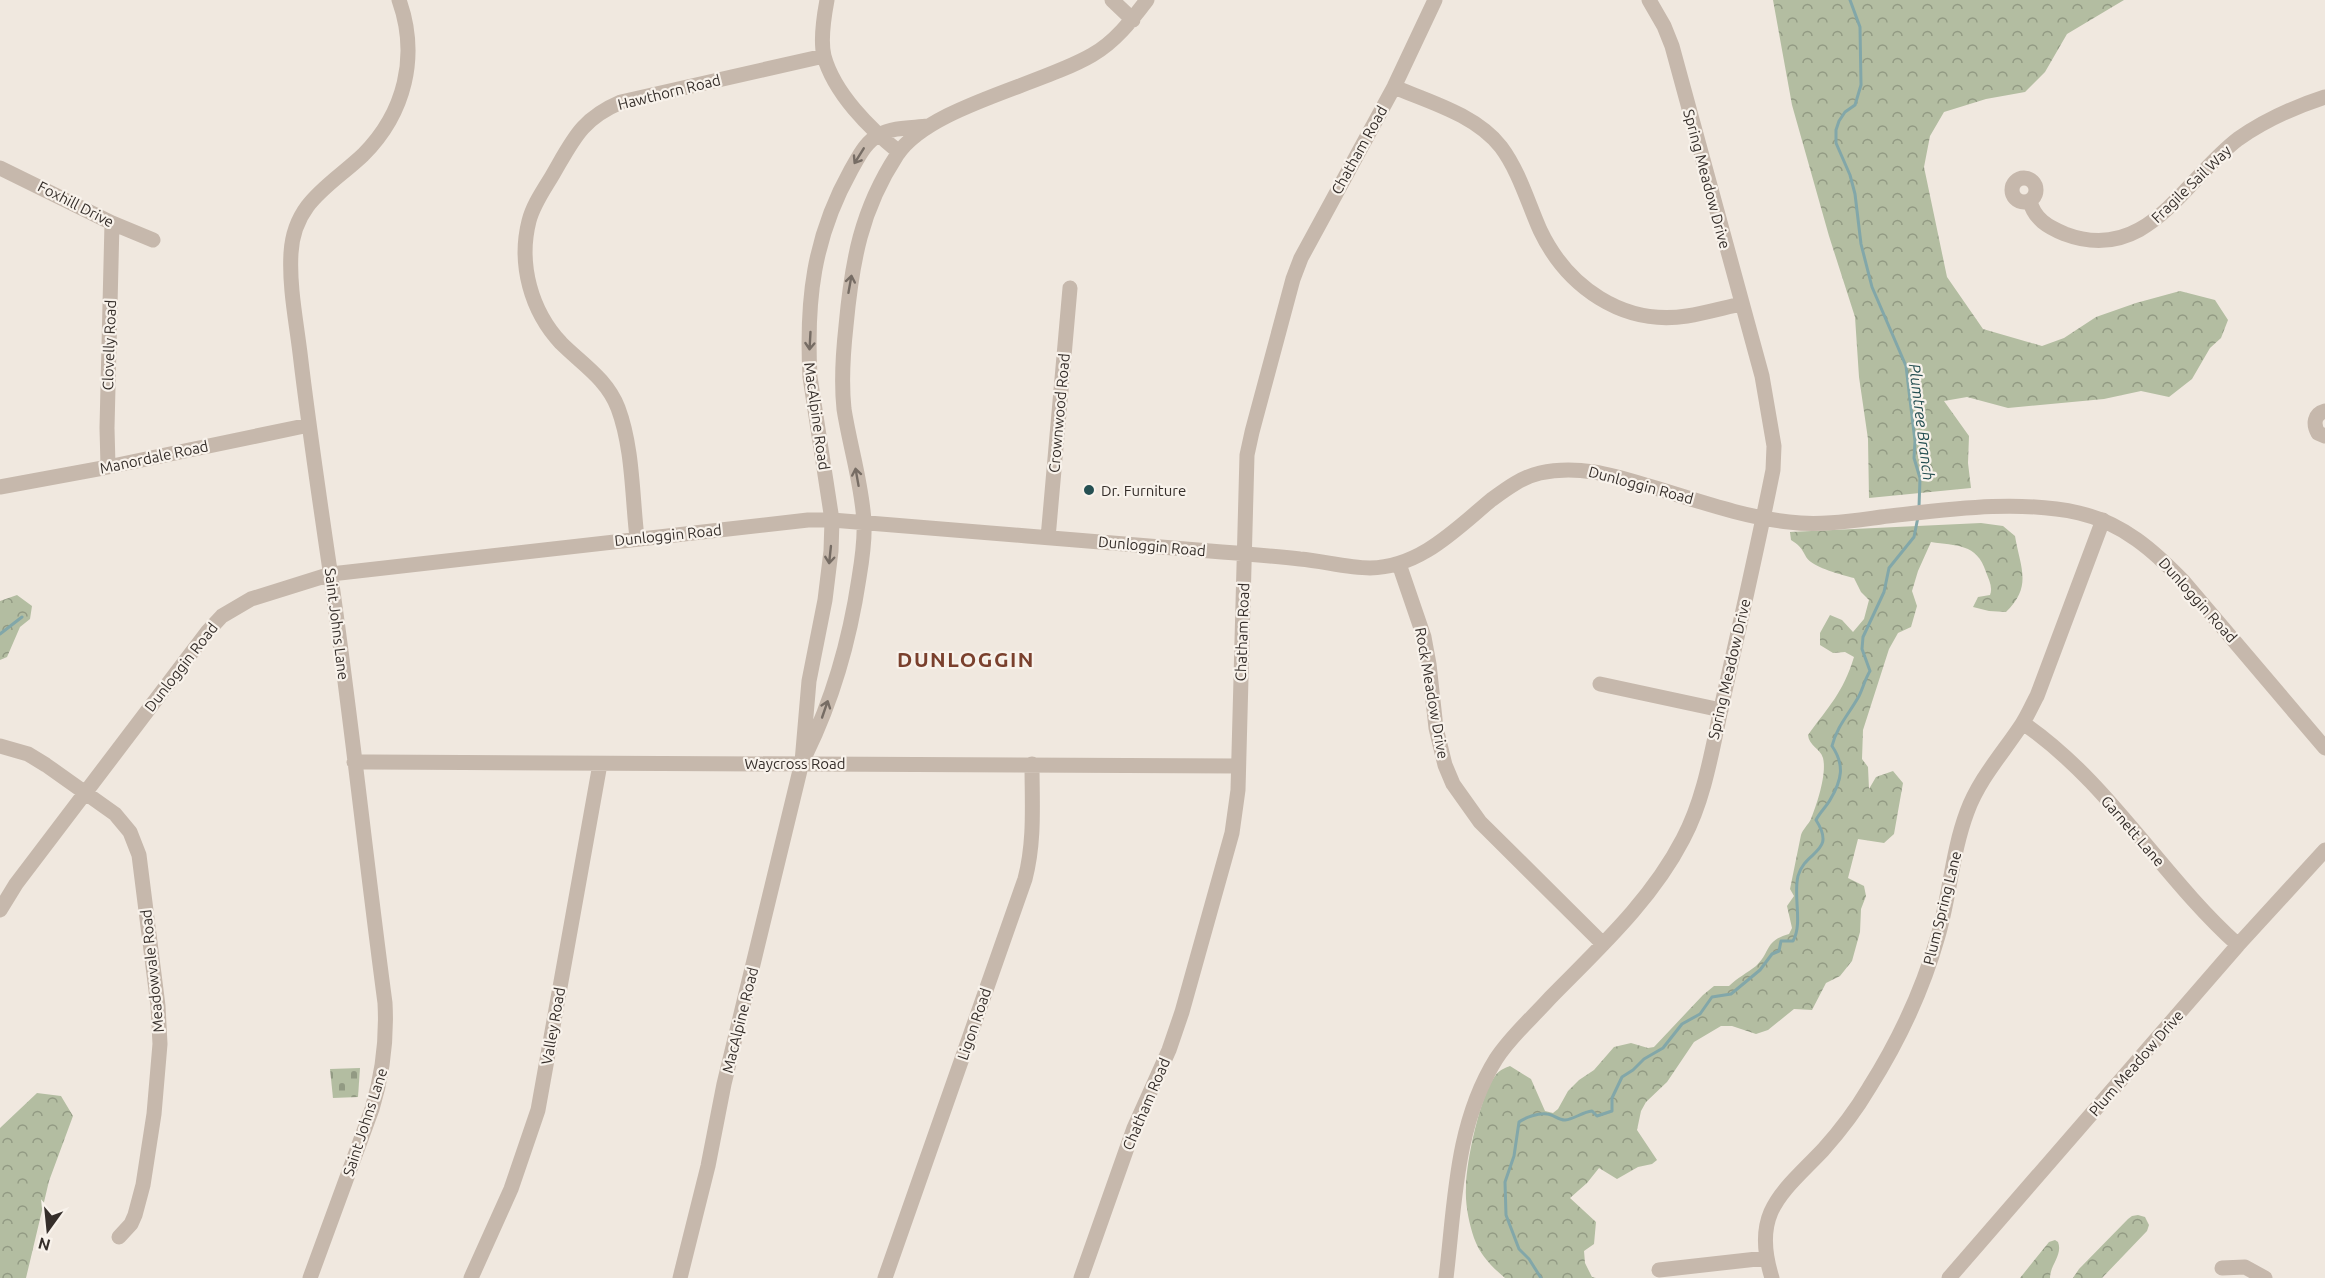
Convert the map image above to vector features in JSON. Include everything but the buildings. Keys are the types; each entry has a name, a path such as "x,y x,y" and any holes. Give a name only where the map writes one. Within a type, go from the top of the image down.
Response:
{"street":[{"name":"Saint Johns Lane","path":"310,1278 381,1081 385,1055 385,1003 309,425 292,289 291,253 293,237 303,212 315,196 380,136 391,121 400,100 406,80 409,40 399,0"},
{"path":"827,0 823,30 824,56 847,99 878,135 899,152"},
{"path":"1112,0 1132,20"},
{"name":"MacAlpine Road","path":"802,762 819,727 847,641 855,606 862,555 864,523 844,408 843,382 849,293 859,234 867,212 899,152 928,126 962,109 1040,79 1093,55 1115,39 1147,0"},
{"name":"Chatham Road","path":"1081,1278 1134,1128 1169,1050 1182,1012 1232,833 1238,790 1246,478 1250,443 1293,279 1314,232 1394,87 1435,0"},
{"name":"Spring Meadow Drive","path":"1446,1278 1460,1155 1470,1114 1483,1084 1514,1035 1635,910 1671,862 1685,837 1703,784 1721,710 1773,470 1774,446 1764,383 1672,46 1649,0"},
{"name":"Hawthorn Road","path":"637,538 628,453 618,408 609,391 595,373 551,331 538,312 530,291 526,242 533,212 575,137 587,121 602,110 621,102 824,56"},
{"path":"1394,87 1460,116 1489,135 1511,162 1541,232 1557,258 1582,287 1600,300 1640,314 1662,317 1687,316 1741,304"},
{"name":"Fragile Sail Way","path":"2030,201 2032,211 2038,218 2054,229 2068,235 2099,240 2118,239 2153,223 2216,159 2261,123 2325,97"},
{"name":"MacAlpine Road","path":"680,1278 708,1166 724,1084 802,762 809,681 825,600 832,520 810,385 809,354 812,286 817,255 836,199 862,150 878,135 898,129 928,126"},
{"name":"Foxhill Drive","path":"0,168 12,171 112,223 153,240"},
{"name":"Clovelly Road","path":"108,466 106,428 112,223"},
{"name":"Crownwood Road","path":"1048,538 1070,288"},
{"path":"2325,411 2317,417 2315,422 2318,433 2325,436"},
{"name":"Manordale Road","path":"0,487 309,425"},
{"name":"Dunloggin Road","path":"0,910 16,884 85,791 222,616 251,599 330,574 808,520 832,520 1302,559 1360,568 1399,564 1428,552 1518,481 1538,473 1564,469 1589,470 1616,476 1788,522 1814,524 1927,512 2000,508 2037,508 2079,513 2125,530 2160,556 2325,748"},
{"name":"Plum Spring Lane","path":"1772,1278 1766,1258 1767,1228 1771,1211 1779,1194 1839,1132 1856,1109 1871,1086 1912,1005 1939,935 1967,813 1984,779 2023,723 2037,696 2103,520"},
{"name":"Rock Meadow Drive","path":"1399,564 1424,637 1430,664 1438,739 1453,784 1480,822 1603,944"},
{"path":"1600,684 1721,710"},
{"name":"Garnett Lane","path":"2023,723 2049,741 2083,772 2203,912 2238,945"},
{"name":"Meadowvale Road","path":"0,746 28,754 85,791 122,821 136,843 141,866 159,1017 159,1060 146,1168 135,1215 131,1224 119,1237"},
{"name":"Waycross Road","path":"354,762 600,764 802,762 1237,766"},
{"name":"Valley Road","path":"471,1278 511,1189 538,1110 600,764"},
{"name":"Ligon Road","path":"885,1278 1025,879 1033,835 1032,764"},
{"name":"Plum Meadow Drive","path":"1949,1278 2238,945 2325,850"},
{"path":"1659,1270 1766,1258"},
{"path":"2222,1268 2245,1267 2265,1278"}],"green space":[{"path":"1773,0 2124,0 2067,34 2045,72 2025,92 1986,99 1944,112 1930,136 1924,167 1947,277 1983,329 2042,346 2064,338 2096,317 2180,291 2215,300 2228,320 2221,338 2210,348 2192,379 2169,397 2141,391 2104,399 2008,408 1967,397 1944,401 1969,436 1968,463 1971,488 1869,498 1868,439 1859,377 1855,317 1829,236 1792,105"},
{"path":"1981,523 2003,526 2015,536 2022,576 2020,594 2006,612 1973,607 1978,597 1990,595 1991,592 1982,563 1971,551 1964,548 1931,542 1912,591 1917,606 1911,627 1898,633 1889,649 1863,730 1862,759 1868,767 1869,789 1876,777 1893,771 1903,783 1894,834 1884,843 1858,839 1848,878 1864,886 1866,896 1861,909 1860,932 1852,961 1840,976 1826,983 1812,1010 1794,1009 1768,1030 1756,1034 1732,1026 1721,1026 1694,1042 1667,1082 1646,1102 1641,1111 1637,1130 1657,1160 1652,1164 1638,1167 1617,1179 1599,1168 1570,1198 1596,1222 1594,1244 1584,1251 1585,1263 1592,1277 1596,1278 1505,1278 1487,1260 1477,1244 1469,1220 1466,1194 1468,1162 1475,1130 1489,1085 1497,1074 1510,1066 1531,1079 1545,1111 1553,1113 1558,1109 1568,1091 1594,1070 1614,1047 1631,1043 1648,1048 1654,1047 1703,995 1714,986 1729,986 1756,966 1775,940 1789,934 1792,928 1787,906 1794,896 1790,889 1801,835 1811,819 1824,772 1823,758 1810,742 1808,735 1840,690 1854,657 1845,652 1833,653 1820,645 1820,633 1830,615 1842,620 1853,632 1864,619 1869,600 1861,592 1854,578 1811,562 1799,546 1791,540 1790,532"},
{"path":"17,595 32,606 30,619 20,627 7,657 0,660 0,601"},
{"path":"360,1068 358,1097 333,1098 330,1069"},
{"path":"37,1093 61,1096 73,1116 49,1181 26,1278 0,1278 0,1128"},
{"path":"2138,1215 2145,1217 2149,1225 2147,1231 2102,1278 2073,1278 2128,1219"},
{"path":"2055,1240 2058,1242 2059,1251 2050,1278 2020,1278 2049,1242"}],"waterway":[{"name":"Plumtree Branch","path":"1850,0 1860,27 1861,85 1855,105 1845,112 1839,121 1836,143 1850,175 1855,194 1861,244 1872,287 1906,366 1915,441 1914,458 1920,478 1919,507"},
{"name":"Plumtree Branch","path":"1541,1278 1529,1259 1519,1249 1506,1215 1505,1182 1514,1156 1519,1122 1540,1114 1549,1114 1565,1120 1592,1111 1597,1116 1612,1111 1612,1098 1622,1077 1644,1059 1663,1048 1682,1024 1700,1014 1712,997 1731,994 1760,970 1772,954 1779,951 1781,941 1793,941 1798,918 1798,876 1802,867 1821,845 1822,831 1816,820 1830,800 1839,779 1839,760 1832,746 1837,732 1859,696 1870,671 1862,649 1863,637 1884,592 1889,568 1914,537 1918,517"},
{"path":"0,634 22,617"}],"place":[{"name":"Dr. Furniture","path":"1089,490"}],"district":[{"name":"DUNLOGGIN","path":"966,659"}]}
